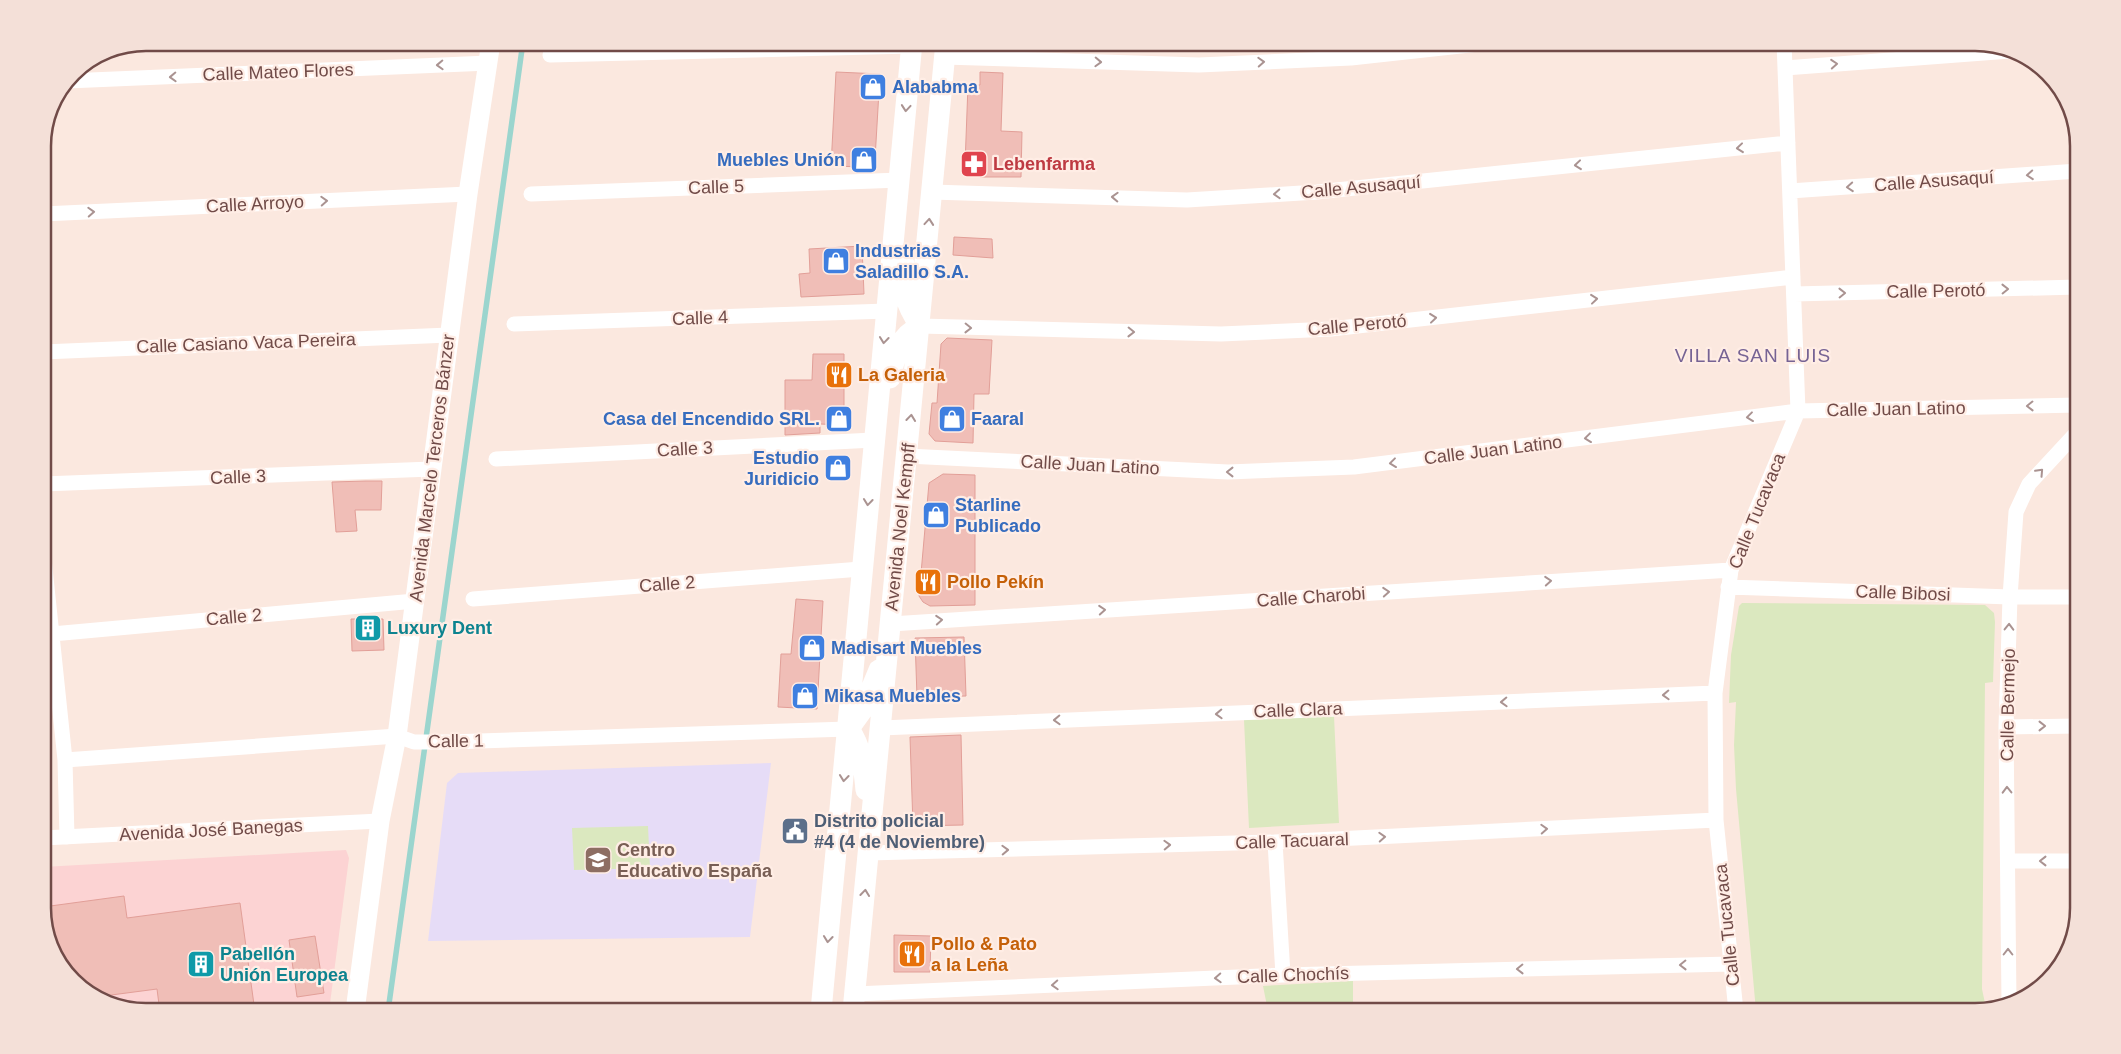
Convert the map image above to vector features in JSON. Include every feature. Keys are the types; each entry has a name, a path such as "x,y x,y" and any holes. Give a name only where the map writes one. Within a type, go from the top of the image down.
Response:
{"main road":[{"name":"Avenida Noel Kempff","path":"822,1003 861,569 911,51"},
{"name":"Avenida Noel Kempff","path":"854,1003 945,51"},
{"path":"874,432 886,396 898,347 908,332 920,326 910,311 903,290 906,220 897,201"},
{"path":"869,845 864,767 856,740 848,729 864,709 881,664 890,630"}],"street":[{"name":"Avenida Marcelo Terceros Bánzer","path":"356,1003 380,821 405,739 415,601 468,194 490,51"},
{"path":"550,55 682,51"},
{"path":"962,51 1200,65 1351,58 1415,51"},
{"path":"1349,51 1351,58"},
{"name":"Calle Tucavaca","path":"1735,1003 1716,820 1715,693 1731,570 1798,411 1784,51"},
{"path":"1785,68 1990,53"},
{"name":"Calle Mateo Flores","path":"78,81 488,63"},
{"name":"Calle Asusaquí","path":"932,192 1206,198 1317,192 1788,143"},
{"name":"Calle Asusaquí","path":"1790,191 2070,172"},
{"name":"Calle 5","path":"531,194 900,180"},
{"name":"Calle Arroyo","path":"51,214 468,194"},
{"name":"Calle Perotó","path":"920,326 1221,334 1331,329 1793,277"},
{"name":"Calle Perotó","path":"1794,294 2070,287"},
{"name":"Calle 4","path":"514,324 887,311"},
{"name":"Calle Casiano Vaca Pereira","path":"51,352 449,335"},
{"name":"Calle Juan Latino","path":"907,456 1228,472 1354,468 1798,411 2070,405"},
{"name":"Calle 3","path":"496,459 874,432"},
{"name":"Calle Bermejo","path":"2010,996 2006,727 2010,597 2016,512 2029,484 2070,440"},
{"name":"Calle 3","path":"51,484 432,469"},
{"name":"Calle 2","path":"473,599 861,569"},
{"name":"Calle Charobi","path":"890,630 1731,570"},
{"name":"Calle Bibosi","path":"1728,587 2010,597 2070,596"},
{"name":"Calle 2","path":"52,634 415,601"},
{"path":"51,625 65,760 66,837"},
{"name":"Calle Clara","path":"881,728 1715,693"},
{"path":"2006,727 2070,726"},
{"name":"Calle 1","path":"65,760 405,739 449,742 848,729"},
{"name":"Calle Tacuaral","path":"869,845 1275,842 1716,820"},
{"name":"Avenida José Banegas","path":"51,838 380,821"},
{"path":"1275,842 1283,975"},
{"path":"2008,861 2070,861"},
{"name":"Calle Chochís","path":"854,1003 1283,975 1731,964"}],"shaded area":[{"name":"Centro Educativo España","path":"771,763 750,937 428,941 447,783 458,773"},
{"path":"346,850 349,858 330,1003 146,1003 122,1000 104,993 94,987 75,970 61,950 56,938 51,914 51,867"}],"green space":[{"path":"1742,603 1985,605 1994,613 1993,682 1985,683 1982,989 1985,1002 1755,1003 1736,789 1734,745 1736,702 1729,703 1731,655 1739,606"},
{"path":"1334,716 1339,823 1249,828 1244,720"},
{"path":"648,826 650,868 574,870 572,828"},
{"path":"1353,981 1353,1003 1266,1003 1263,986"}],"building":[{"path":"836,72 880,74 875,159 865,167 831,166"},
{"path":"980,72 1003,73 1001,131 1022,132 1021,177 980,177 980,170 969,170 965,165 968,85 980,85"},
{"path":"954,237 992,239 993,258 953,255"},
{"name":"Industrias Saladillo S.A.","path":"862,246 864,294 801,297 799,274 810,273 809,249"},
{"path":"947,338 992,340 989,394 974,394 973,443 935,441 929,434 932,403 937,403 941,344"},
{"path":"813,354 844,354 844,425 820,424 820,433 785,435 785,380 812,380"},
{"name":"Estudio Juridicio","path":"831,459 846,459 846,477 831,477"},
{"path":"943,474 975,475 975,605 930,606 923,602 919,596 929,483"},
{"path":"382,481 381,510 355,510 357,531 336,532 332,482"},
{"path":"796,599 823,601 817,709 778,707 781,654 791,654"},
{"path":"351,619 383,619 384,650 352,651"},
{"path":"964,637 966,696 917,697 915,638"},
{"path":"961,735 963,825 913,826 910,737"},
{"path":"124,896 127,918 240,903 254,1003 159,1003 157,989 109,995 104,993 84,979 67,960 56,938 51,906"},
{"name":"Pollo & Pato a la Leña","path":"894,935 931,936 930,972 894,972"},
{"path":"315,936 324,993 297,997 289,940"}],"waterway":[{"path":"389,1003 522,51"}],"place":[{"name":"Alababma","path":"873,87"},
{"name":"Muebles Unión","path":"864,160"},
{"name":"Lebenfarma","path":"974,164"},
{"name":"Industrias Saladillo S.A.","path":"836,261"},
{"name":"La Galeria","path":"839,375"},
{"name":"Casa del Encendido SRL.","path":"839,419"},
{"name":"Faaral","path":"952,419"},
{"name":"Estudio Juridicio","path":"838,468"},
{"name":"Starline Publicado","path":"936,515"},
{"name":"Pollo Pekín","path":"928,582"},
{"name":"Luxury Dent","path":"368,628"},
{"name":"Madisart Muebles","path":"812,648"},
{"name":"Mikasa Muebles","path":"805,696"},
{"name":"Distrito policial #4 (4 de Noviembre)","path":"795,831"},
{"name":"Centro Educativo España","path":"598,860"},
{"name":"Pollo & Pato a la Leña","path":"912,954"},
{"name":"Pabellón Unión Europea","path":"201,964"}],"district":[{"name":"VILLA SAN LUIS","path":"1753,355"}]}
